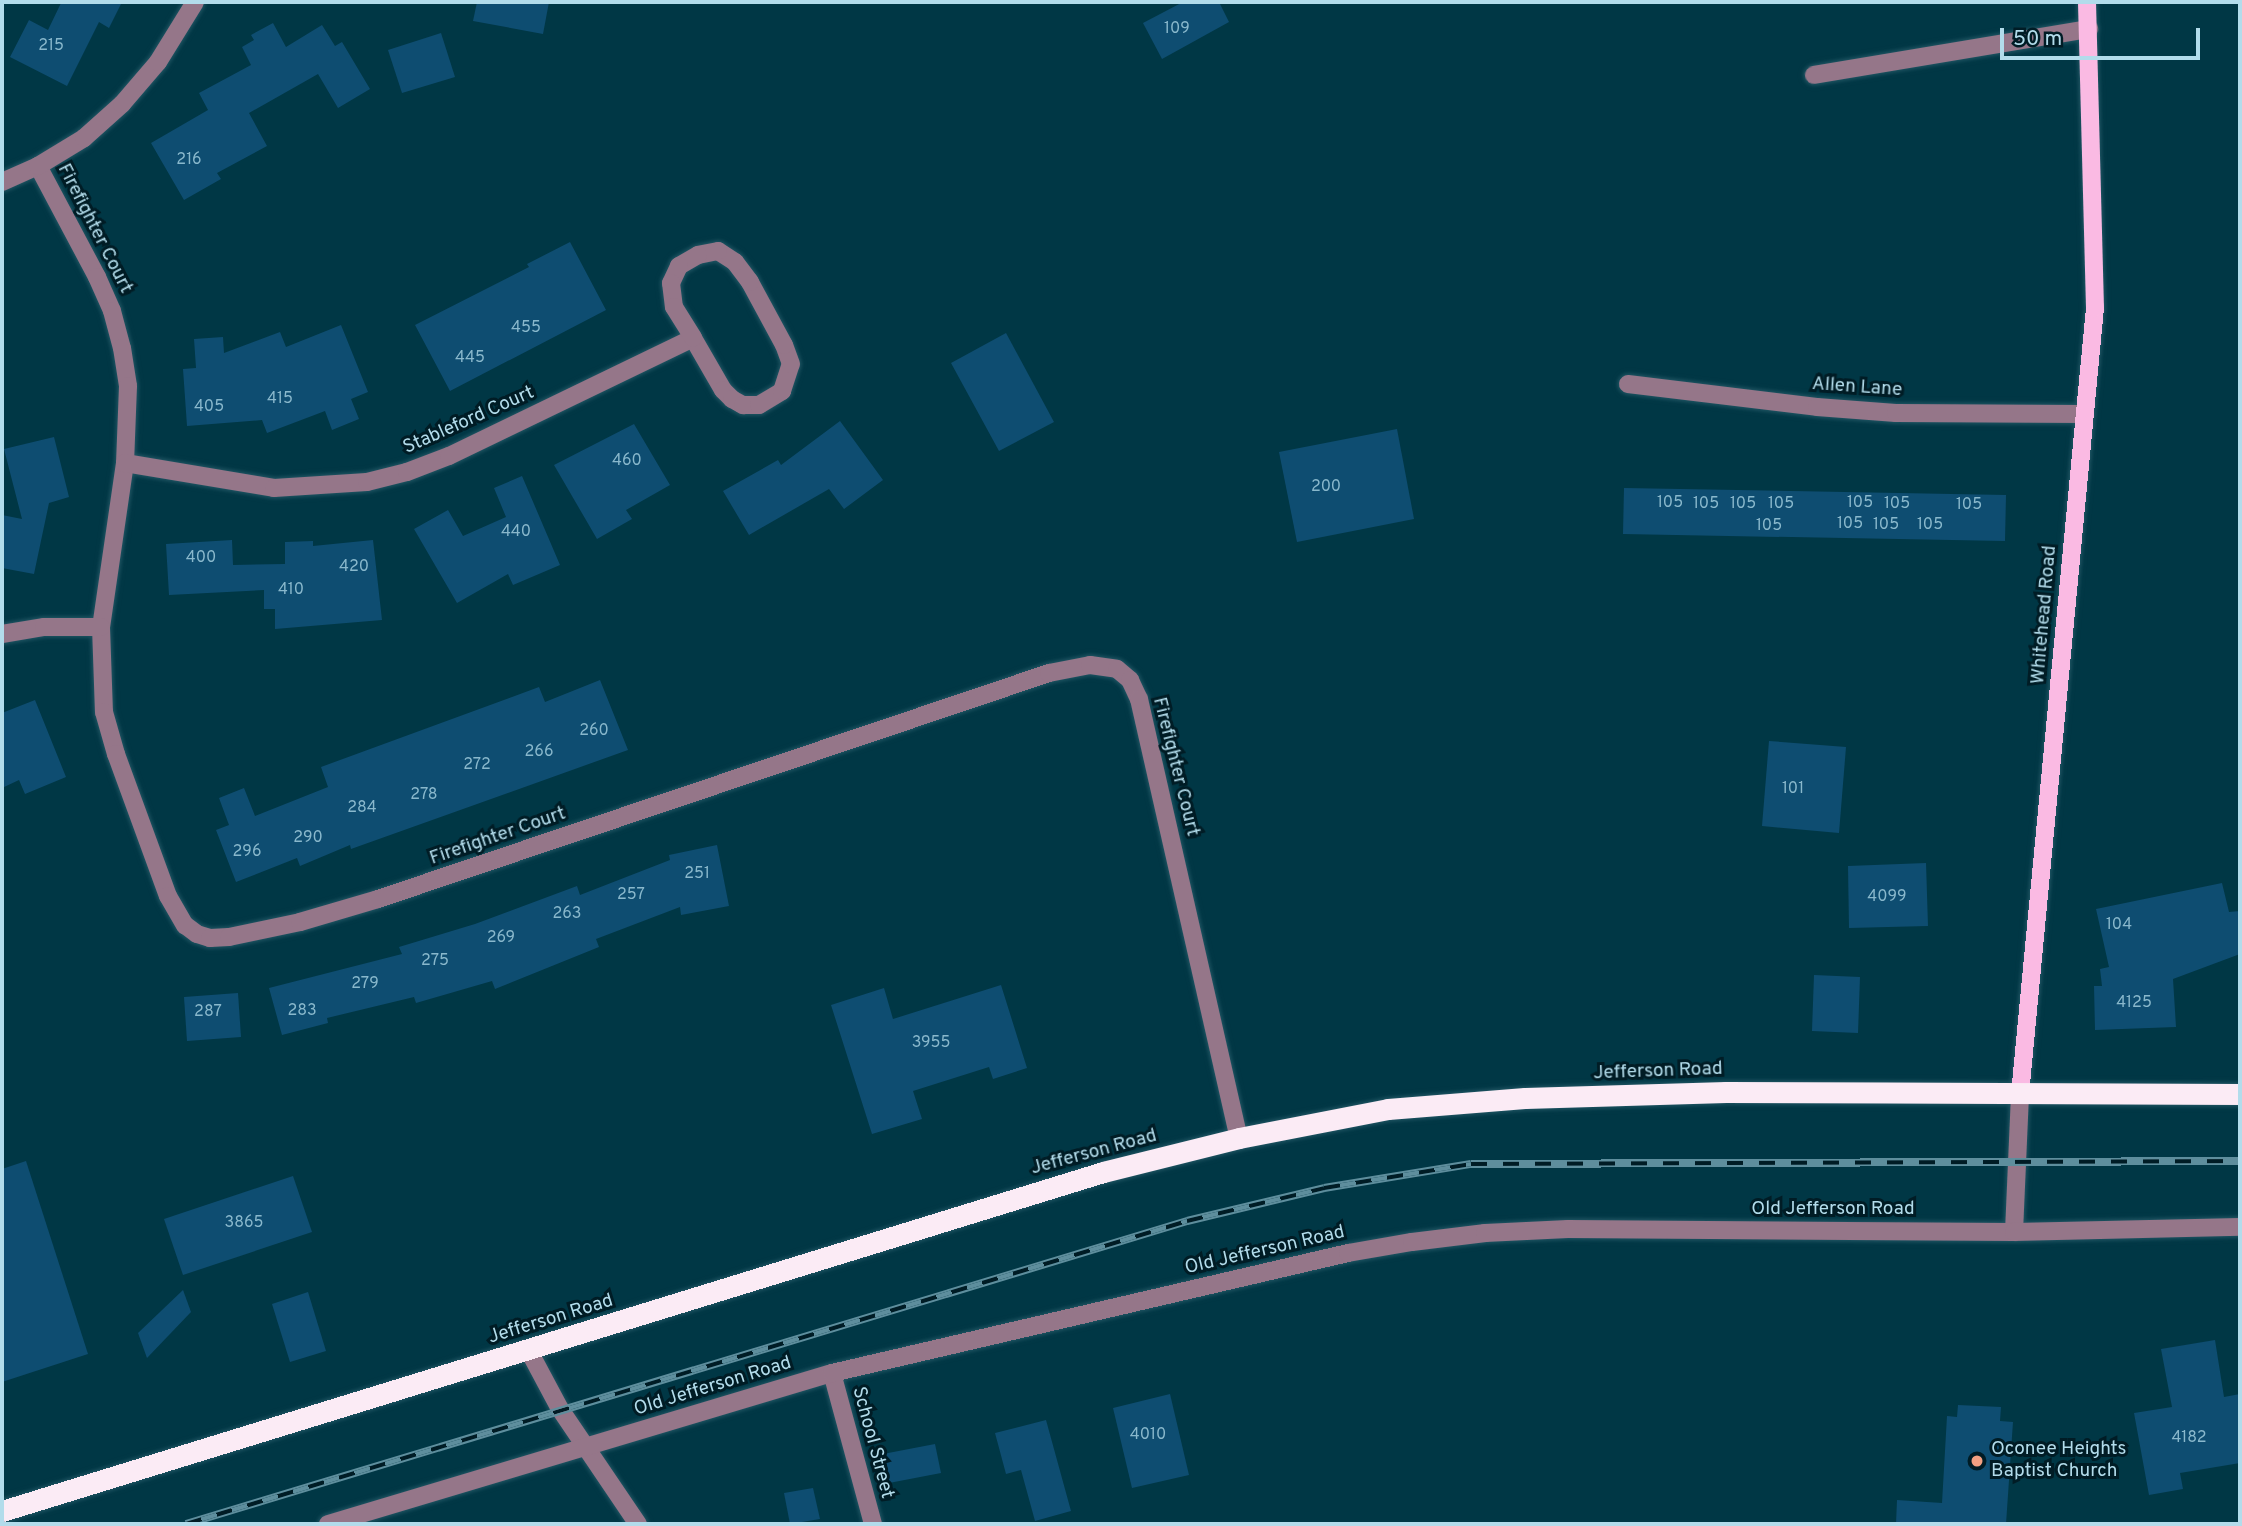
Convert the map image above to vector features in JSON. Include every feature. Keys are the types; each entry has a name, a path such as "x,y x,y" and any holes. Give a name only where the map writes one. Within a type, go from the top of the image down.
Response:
{"highway":[{"name":"Jefferson Road","path":"2,1511 529,1351 875,1240 1103,1172 1239,1138 1388,1109 1525,1098 1726,1093 2240,1094"}],"main road":[{"name":"Whitehead Road","path":"2020,1094 2095,308 2087,2"}],"street":[{"path":"2,182 38,166 84,138 122,104 158,62 195,2"},
{"path":"1814,75 2089,29"},
{"name":"Firefighter Court","path":"38,166 112,311 128,386 125,463 100,627 104,712 116,754 176,912 197,934 210,938 229,937 300,922 378,899 1049,673 1090,665 1117,669 1130,680 1139,699 1239,1138"},
{"path":"718,251 735,262 750,282 784,345 791,364 782,391 759,405 743,405 732,400 723,390 693,338 674,307 671,284 679,266 698,255 718,251"},
{"name":"Stableford Court","path":"125,463 274,488 367,482 407,472 449,456 693,338"},
{"name":"Allen Lane","path":"1628,384 1870,411 2084,414"},
{"path":"2,634 44,627 100,627"},
{"name":"Whitehead Road","path":"2014,1232 2020,1094"},
{"name":"Old Jefferson Road","path":"328,1524 832,1373 1348,1253 1448,1237 1568,1229 2014,1232 2240,1227"},
{"path":"529,1351 560,1409 638,1524"},
{"name":"School Street","path":"832,1373 873,1524"}],"building":[{"path":"58,2 122,2 109,28 99,22 67,86 10,57 29,20 48,30 61,3"},
{"path":"477,2 549,2 543,34 473,21"},
{"path":"1183,2 1219,2 1229,22 1162,59 1143,23"},
{"path":"273,23 286,47 322,25 335,46 342,42 370,89 338,108 318,74 249,113 267,146 217,173 221,179 184,200 151,143 208,110 199,93 251,65 242,47 254,40 251,35"},
{"path":"441,33 455,77 402,93 388,50"},
{"path":"570,242 606,310 450,391 415,325 529,267 527,264"},
{"path":"341,325 368,392 351,399 359,419 332,430 325,411 267,433 262,420 187,426 183,369 196,368 194,339 223,337 224,353 280,332 286,347"},
{"path":"1006,333 1054,422 999,451 951,363"},
{"path":"840,421 883,480 844,509 829,489 749,535 723,491 778,460 781,465"},
{"path":"634,424 670,485 626,510 632,519 597,539 554,465"},
{"path":"1397,429 1414,519 1297,542 1279,452"},
{"path":"54,437 69,497 49,503 34,574 2,568 2,515 22,519 4,449"},
{"path":"522,476 560,565 513,585 508,574 457,603 414,529 448,510 463,536 506,517 494,488"},
{"path":"1624,488 2006,495 2005,541 1623,534"},
{"path":"232,540 233,565 285,564 285,542 313,541 313,546 373,540 382,620 275,629 275,609 264,609 264,590 169,595 166,544"},
{"path":"600,680 628,750 351,849 350,845 300,866 297,858 236,882 216,830 229,825 219,798 244,788 255,816 328,787 321,767 539,687 545,702"},
{"path":"35,700 66,777 25,794 19,780 2,788 2,713"},
{"path":"1769,741 1846,747 1839,833 1762,826"},
{"path":"717,845 729,906 681,915 680,907 596,939 599,947 495,989 492,981 416,1003 414,997 327,1018 328,1023 282,1035 269,988 402,954 399,947 475,924 577,886 580,895 670,860 669,855"},
{"path":"1926,863 1928,926 1849,928 1848,866"},
{"path":"2222,883 2229,912 2240,911 2240,954 2173,979 2176,1027 2095,1030 2094,986 2102,986 2100,969 2109,967 2096,909"},
{"path":"1814,975 1860,977 1858,1033 1812,1031"},
{"path":"1001,985 1027,1068 993,1079 989,1067 913,1091 922,1119 872,1134 831,1005 884,988 893,1019"},
{"path":"238,993 241,1037 187,1041 184,997"},
{"path":"26,1161 88,1354 2,1382 2,1169"},
{"path":"293,1176 312,1232 183,1275 164,1219"},
{"path":"183,1290 191,1312 147,1358 138,1333"},
{"path":"308,1292 326,1351 290,1362 272,1304"},
{"path":"2215,1340 2224,1397 2240,1394 2240,1463 2180,1473 2183,1489 2149,1495 2134,1413 2172,1407 2161,1349"},
{"path":"1170,1394 1189,1475 1132,1488 1113,1408"},
{"name":"Oconee Heights Baptist Church","path":"1958,1405 2001,1407 2000,1421 2013,1422 2006,1524 1896,1524 1897,1500 1942,1503 1947,1416 1957,1417"},
{"path":"1046,1420 1071,1511 1035,1521 1021,1470 1006,1474 995,1433"},
{"path":"935,1444 941,1473 889,1483 883,1454"},
{"path":"813,1488 820,1519 790,1524 784,1493"}],"railway":[{"path":"186,1524 1187,1221 1324,1188 1471,1164 2240,1161"}],"place":[{"name":"Oconee Heights Baptist Church","path":"1977,1461"}]}
